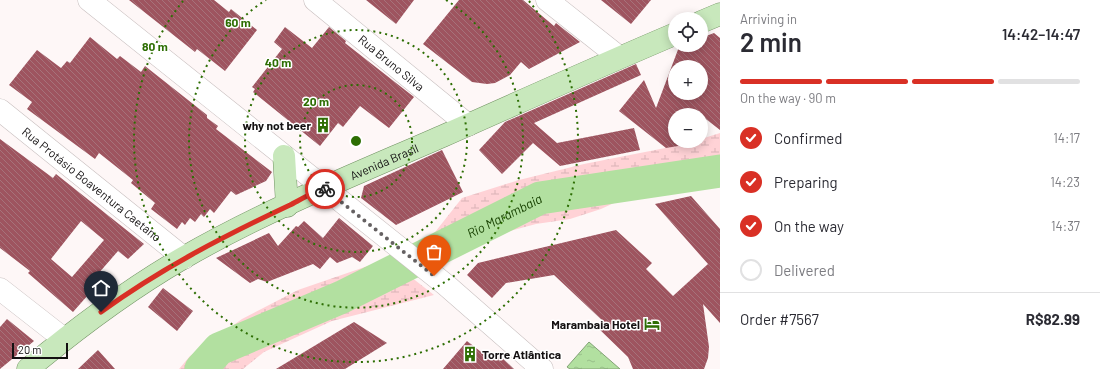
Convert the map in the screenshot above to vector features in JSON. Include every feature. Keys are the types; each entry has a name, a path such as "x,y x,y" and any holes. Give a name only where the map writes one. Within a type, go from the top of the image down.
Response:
{"main road":[{"path":"708,19 720,14"},
{"name":"Avenida Brasil","path":"28,369 64,339 126,294 184,258 324,188 619,57 668,37"},
{"path":"284,156 287,206"}],"street":[{"path":"89,0 446,285 542,369"},
{"name":"Rua Bruno Silva","path":"315,0 468,125"},
{"path":"548,0 619,57"},
{"name":"Rua Protásio Boaventura Caetano","path":"0,110 184,258"},
{"path":"0,289 64,339"}],"green space":[{"path":"720,133 720,181 640,191 601,209 570,219 536,224 472,241 451,257 428,241 462,198 519,180 584,164 668,147 708,148 708,137"},
{"path":"388,259 434,295 332,321 264,352 243,369 179,369 190,356 242,319 298,290"}],"water":[{"path":"589,342 620,369 570,369 567,367"}],"building":[{"path":"129,0 214,0 229,12 231,9 257,30 225,71 197,49 195,52"},
{"path":"366,0 414,0 396,24"},
{"path":"459,0 523,0 554,26 556,23 580,42 529,69 521,62 510,75 495,83 487,84 472,82 423,44"},
{"path":"601,0 651,0 631,24"},
{"path":"285,27 312,48 329,27 346,41 345,43 414,97 389,128 360,106 343,127 338,123 320,146 253,92 255,89 252,87 282,49 274,42"},
{"path":"714,33 720,38 720,130 708,121 708,108 668,108 668,148 666,148 619,111 644,80 656,108 668,76 668,100 708,100 708,60 674,60 677,52 708,52 708,35"},
{"path":"90,37 117,59 120,56 141,72 145,66 207,115 207,118 218,126 216,129 272,172 266,181 236,195 231,191 214,213 210,209 204,217 201,214 195,222 190,218 185,225 182,222 177,229 151,209 155,203 131,183 133,180 99,153 95,159 27,109 32,102 9,85 37,50 61,68 67,61 70,63"},
{"path":"636,64 641,75 534,123 557,143 634,128 640,150 560,166 533,143 502,174 479,150 505,122"},
{"path":"0,139 53,178 56,174 144,244 128,259 118,251 91,282 96,286 73,312 28,273 30,271 0,248","holes":["81,221 104,240 72,277 51,259"]},
{"path":"442,150 463,192 396,225 361,198 364,186"},
{"path":"691,196 720,229 720,323 703,304 709,347 708,358 704,369 633,369 628,357 599,329 605,323 554,275 506,283 492,298 467,275 478,263 616,230 652,263 646,269 673,296 708,264 655,204"},
{"path":"339,218 373,246 360,262 352,257 337,263 330,257 320,269 313,264 267,282 258,279 250,283 216,258 269,233 278,246 296,226 298,227 304,221 323,238"},
{"path":"163,288 193,311 177,331 148,307"},
{"path":"7,319 34,341 0,369 0,327"},
{"path":"354,322 387,343 345,369 276,369"},
{"name":"Torre Atlântica","path":"467,341 485,355 497,353 514,369 443,369"},
{"path":"98,350 115,369 78,369"}],"waterway":[{"name":"Rio Marambaia","path":"201,369 219,349 342,297 540,198 720,171"}],"way so far":[{"path":"325,189 434,276"}],"place":[{"name":"why not beer","path":"323,125"},
{"name":"Marambaia Hotel","path":"652,324"},
{"name":"Torre Atlântica","path":"470,354"}],"route":[{"path":"101,312 126,294 184,258 238,230 324,188 325,189"}]}
